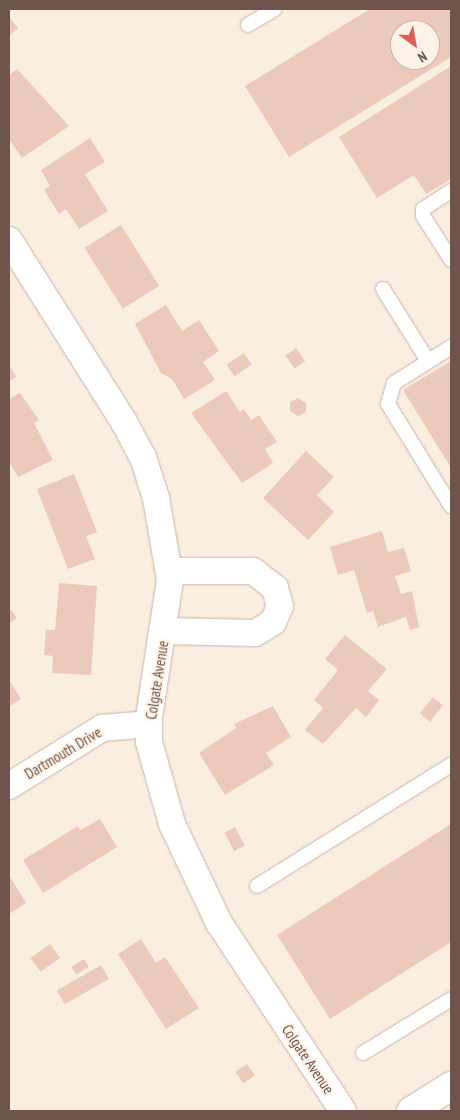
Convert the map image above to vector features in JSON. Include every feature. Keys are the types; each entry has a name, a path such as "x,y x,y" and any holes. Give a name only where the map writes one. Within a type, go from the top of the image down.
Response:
{"street":[{"name":"Colgate Avenue","path":"9,240 143,458 164,526 170,571 165,631 149,724 153,768 185,857 238,953 343,1111"},
{"path":"165,631 255,633 274,622 280,606 275,588 253,571 170,571"},
{"name":"Dartmouth Drive","path":"9,786 102,728 149,724"},
{"path":"411,1111 451,1086"}],"lane":[{"path":"248,25 275,9"},
{"path":"451,191 423,209 423,216 451,260"},
{"path":"383,289 428,362"},
{"path":"451,347 394,383 388,404 451,506"},
{"path":"257,886 451,765"},
{"path":"363,1053 451,999"}],"building":[{"path":"370,9 451,9 451,57 440,64 440,20 390,20 390,70 430,70 289,157 245,86"},
{"path":"9,17 18,28 9,36"},
{"path":"451,66 451,179 426,194 414,175 377,198 339,137"},
{"path":"17,69 69,126 22,158 9,139 9,75"},
{"path":"90,138 105,162 85,174 108,211 79,229 66,209 59,214 44,190 50,186 41,170"},
{"path":"121,225 159,286 123,309 85,248"},
{"path":"166,305 182,331 199,320 219,351 203,362 215,380 184,399 172,379 161,373 135,324"},
{"path":"296,348 305,361 295,369 285,355"},
{"path":"244,353 252,365 234,376 227,365"},
{"path":"451,361 451,468 403,390"},
{"path":"9,364 16,377 9,381"},
{"path":"226,391 240,412 244,409 251,420 259,415 277,442 265,449 273,463 242,483 191,413"},
{"path":"20,393 39,420 34,423 53,460 18,477 9,462 9,399"},
{"path":"298,398 306,403 306,412 298,416 290,411 290,402"},
{"path":"306,451 334,477 317,495 334,512 308,540 263,498"},
{"path":"74,474 97,532 86,536 95,559 68,569 37,489"},
{"path":"382,531 388,552 404,548 411,571 395,576 401,594 412,591 419,627 410,630 406,617 378,627 373,611 367,613 354,570 338,575 330,547"},
{"path":"59,583 97,586 91,675 52,673 53,656 44,655 46,630 55,630"},
{"path":"9,607 17,618 9,624"},
{"path":"345,635 387,669 368,691 379,700 366,717 356,708 323,744 305,730 323,708 314,700 338,670 325,659"},
{"path":"9,680 21,699 9,707"},
{"path":"433,697 443,705 430,722 420,713"},
{"path":"273,706 291,737 266,753 274,765 225,795 199,753 236,728 234,724"},
{"path":"100,819 117,847 43,893 23,860 78,826 80,830"},
{"path":"451,824 451,942 330,1019 277,935"},
{"path":"235,827 245,846 234,851 224,833"},
{"path":"9,875 26,903 9,914"},
{"path":"141,939 156,963 165,957 199,1008 166,1029 118,954"},
{"path":"50,944 60,958 41,972 31,958"},
{"path":"84,959 89,967 76,975 71,967"},
{"path":"101,965 109,979 65,1004 57,990"},
{"path":"247,1064 255,1076 243,1083 235,1072"}]}
